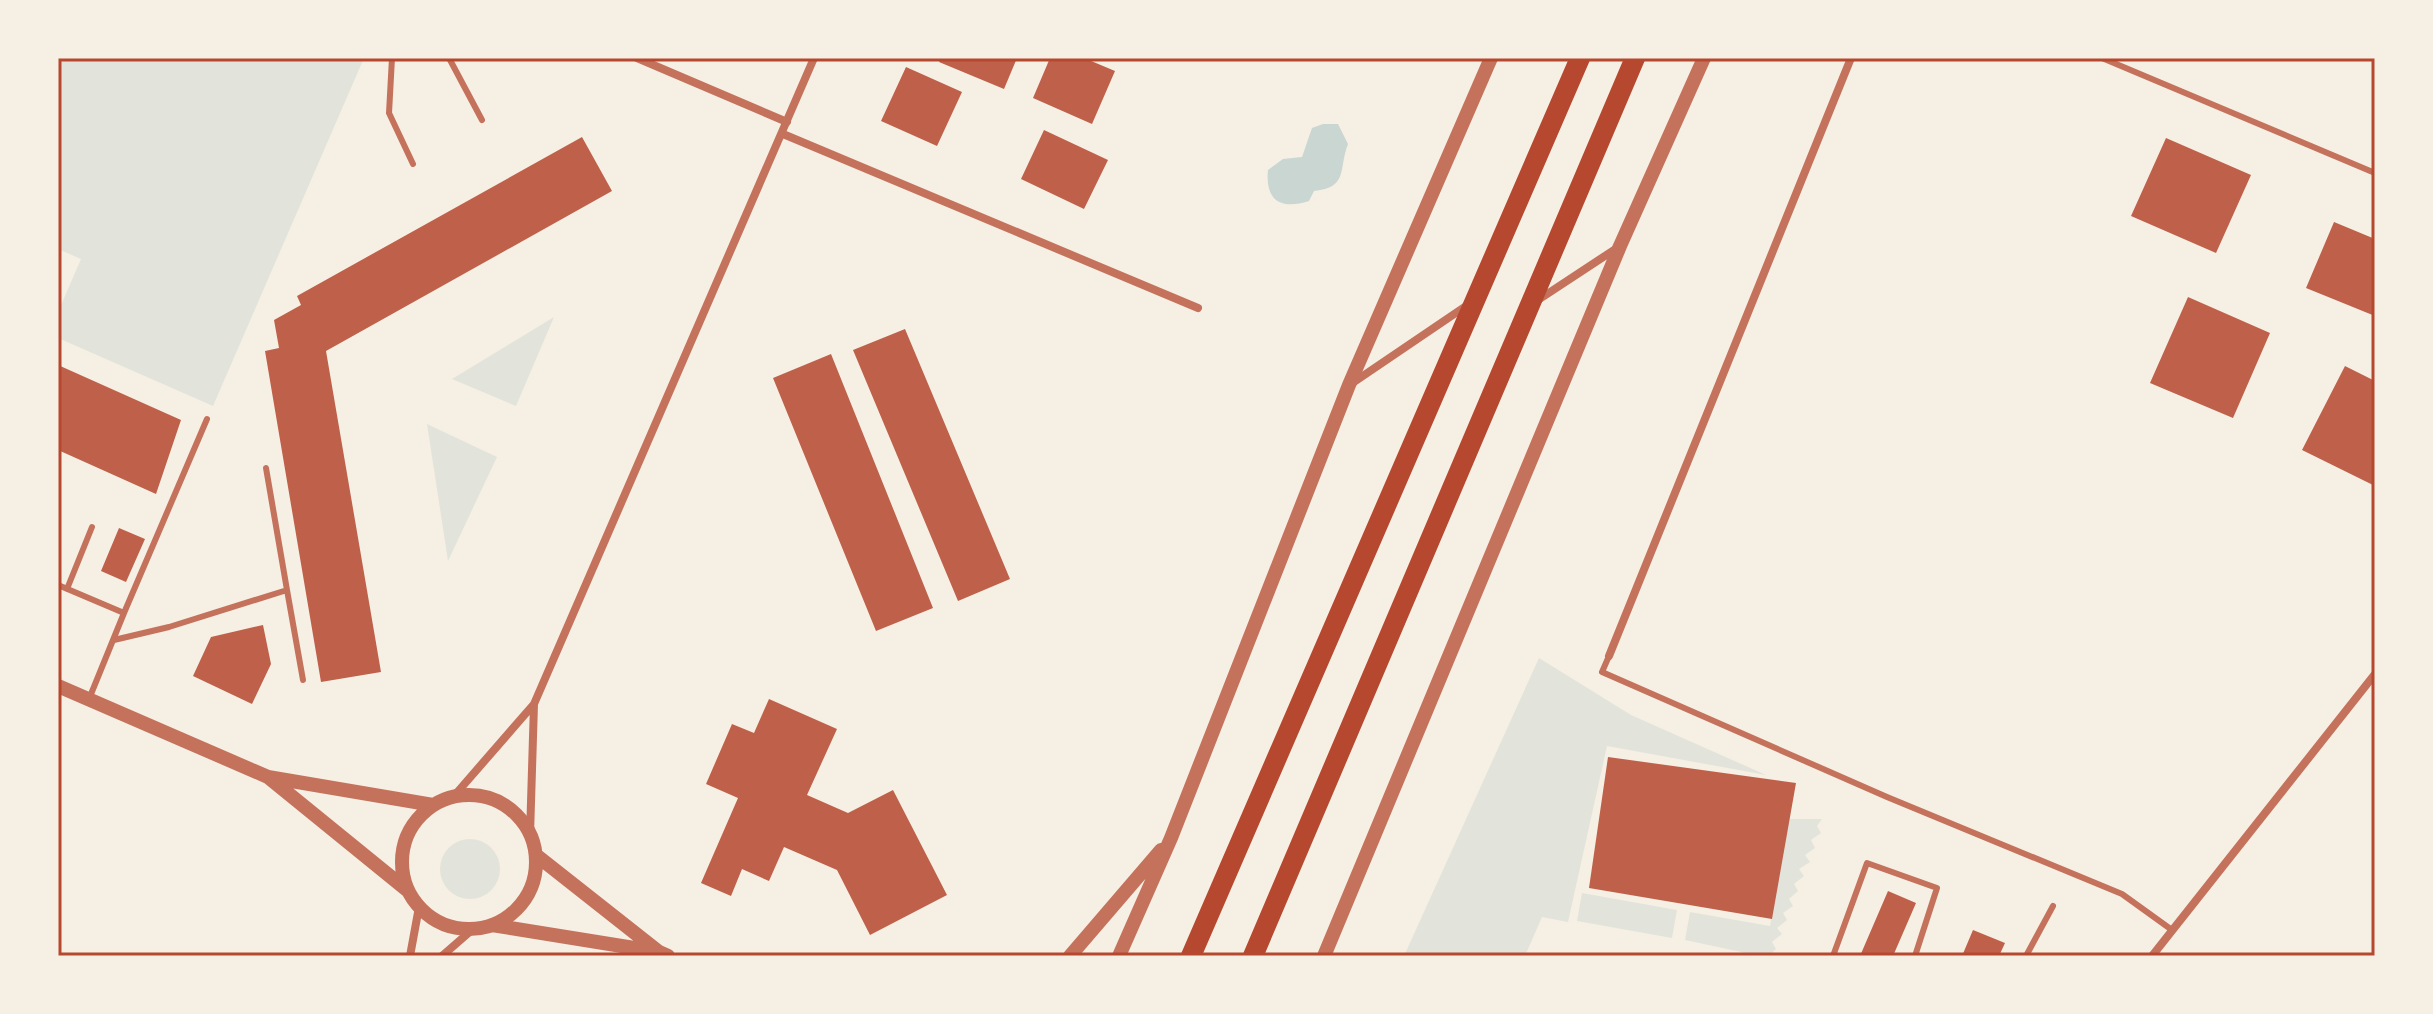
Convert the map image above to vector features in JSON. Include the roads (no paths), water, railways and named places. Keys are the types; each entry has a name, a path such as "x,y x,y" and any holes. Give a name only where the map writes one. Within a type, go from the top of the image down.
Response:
{"main road":[{"path":"1191,956 1580,58"},
{"path":"1253,956 1635,58"}],"street":[{"path":"637,58 787,122"},
{"path":"454,796 534,704 814,58"},
{"path":"1119,956 1171,838 1349,385 1491,58"},
{"path":"1324,956 1620,246 1704,58"},
{"path":"1609,656 1851,58"},
{"path":"783,134 1198,308"},
{"path":"1527,307 1620,246"},
{"path":"1349,385 1476,299"},
{"path":"2152,956 2375,674"},
{"path":"58,686 268,777 433,805"},
{"path":"530,835 534,704"},
{"path":"268,777 408,891"},
{"path":"477,795 499,802 518,816 530,835 536,855 535,875 528,895 506,918 492,925 473,929 443,924 419,907 408,891 402,873 406,837 417,819 433,805 454,796 477,795"},
{"path":"1070,956 1171,838"},
{"path":"536,855 664,954"},
{"path":"410,956 419,907"},
{"path":"492,925 664,954"},
{"path":"442,956 473,929"}],"lane":[{"path":"392,58 389,113 413,164"},
{"path":"449,58 482,120"},
{"path":"2102,58 2375,173"},
{"path":"89,699 207,419"},
{"path":"266,468 303,680"},
{"path":"67,589 92,527"},
{"path":"58,585 124,613"},
{"path":"114,640 169,627 287,590"},
{"path":"1609,656 1602,672 1887,797 2122,894 2172,930"},
{"path":"1833,956 1867,863 1937,888 1915,956"},
{"path":"2026,956 2053,906"}]}
